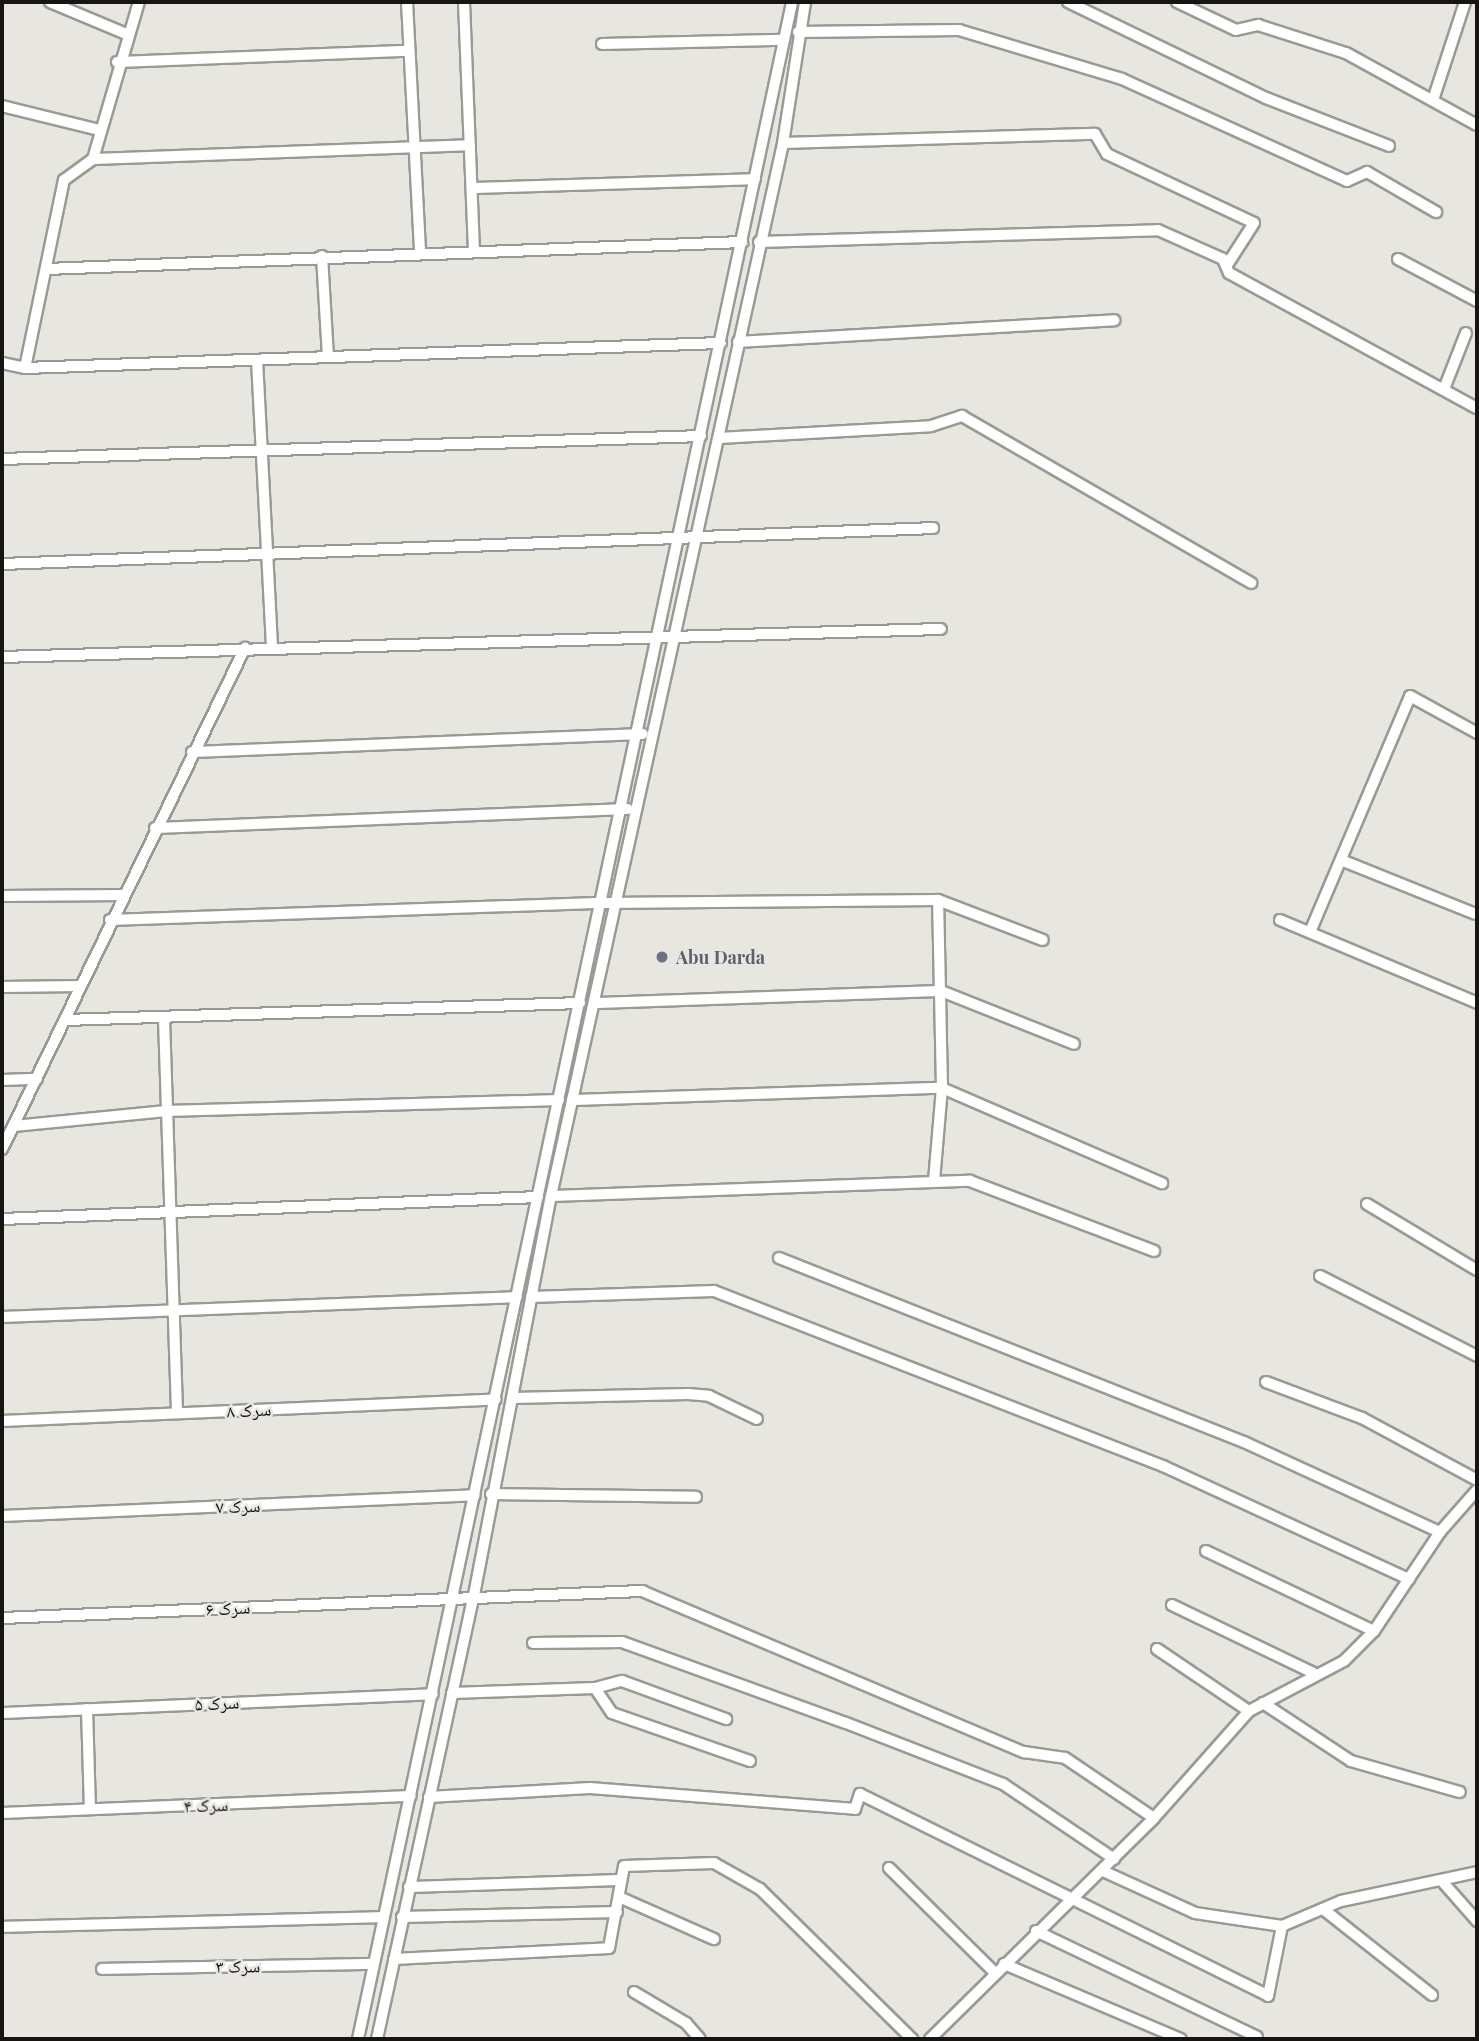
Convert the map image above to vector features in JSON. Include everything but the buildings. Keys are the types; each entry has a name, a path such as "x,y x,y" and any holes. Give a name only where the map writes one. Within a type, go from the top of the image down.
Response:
{"street":[{"path":"50,2 126,34"},
{"path":"93,159 117,62 139,2"},
{"path":"407,2 420,252"},
{"path":"464,2 474,249"},
{"path":"358,2039 382,1916 411,1796 681,537 792,2"},
{"path":"377,2039 474,1595 491,1494 551,1196 596,1003 615,904 783,143 805,2"},
{"path":"1068,2 1266,98 1389,146"},
{"path":"1177,2 1236,30 1258,25 1346,53 1477,125"},
{"path":"1433,100 1465,2"},
{"path":"799,32 959,30 1122,79 1347,181 1367,172 1436,212"},
{"path":"602,44 784,40"},
{"path":"117,62 409,51"},
{"path":"2,106 100,130"},
{"path":"783,143 1096,134 1107,155 1254,223 1227,265 1229,273 1476,404"},
{"path":"25,368 64,180 93,159 470,145"},
{"path":"472,188 755,178"},
{"path":"759,242 1138,227 1171,234 1227,265"},
{"path":"46,269 474,249 742,242"},
{"path":"322,256 328,357"},
{"path":"1398,259 1477,301"},
{"path":"738,342 1114,320"},
{"path":"1444,389 1466,333"},
{"path":"2,363 25,368 721,342"},
{"path":"257,360 272,647"},
{"path":"719,438 974,419 1251,583"},
{"path":"2,458 701,436"},
{"path":"2,564 933,528"},
{"path":"2,657 941,629"},
{"path":"2,1149 122,895 245,648"},
{"path":"1310,932 1410,696 1477,733"},
{"path":"192,752 653,734"},
{"path":"155,828 636,809"},
{"path":"1341,860 1475,914"},
{"path":"2,896 122,895"},
{"path":"934,1181 942,1088 938,900"},
{"path":"110,920 602,903 938,900 1043,940"},
{"path":"1280,919 1477,1003"},
{"path":"2,987 80,986"},
{"path":"596,1003 941,991 1074,1044"},
{"path":"65,1020 163,1019 580,1003"},
{"path":"163,1019 177,1413"},
{"path":"2,1080 37,1079"},
{"path":"572,1100 942,1088 1163,1183"},
{"path":"14,1126 166,1111 559,1100"},
{"path":"551,1196 970,1181 1154,1251"},
{"path":"2,1219 170,1210 538,1197"},
{"path":"1367,1204 1477,1270"},
{"path":"779,1258 1244,1442 1440,1532"},
{"path":"1320,1276 1477,1356"},
{"path":"531,1297 714,1292 1163,1466 1409,1579"},
{"path":"2,1317 517,1297"},
{"path":"1266,1382 1362,1418 1477,1479"},
{"path":"512,1398 688,1394 709,1396 757,1419"},
{"name":"سرک ۸","path":"2,1421 496,1399"},
{"path":"934,2038 1036,1931 1076,1898 1103,1871 1249,1711 1312,1673 1344,1661 1374,1631 1440,1532 1477,1490"},
{"path":"491,1494 696,1497"},
{"name":"سرک ۷","path":"2,1516 475,1495"},
{"path":"1206,1551 1374,1631"},
{"name":"سرک ۶","path":"2,1618 474,1595 642,1591 1024,1752 1065,1758 1154,1818"},
{"path":"1172,1605 1312,1673"},
{"path":"533,1643 622,1642 846,1723 1003,1784 1114,1859"},
{"path":"1157,1649 1249,1711"},
{"path":"452,1693 595,1688 622,1681 726,1719"},
{"path":"595,1688 612,1713 750,1761"},
{"name":"سرک ۵","path":"2,1713 433,1693"},
{"path":"1263,1703 1351,1761 1460,1792"},
{"path":"87,1709 90,1809"},
{"path":"429,1797 590,1788 855,1809 860,1794 1076,1898 1268,1996 1282,1926"},
{"name":"سرک ۴","path":"2,1813 411,1796"},
{"path":"394,1959 609,1948 621,1880 627,1863 702,1862 732,1868 760,1888 912,2039"},
{"path":"889,1868 995,1973"},
{"path":"1103,1871 1195,1913 1282,1926 1323,1909 1477,1872"},
{"path":"409,1887 621,1880"},
{"path":"1441,1880 1477,1921"},
{"path":"619,1897 714,1939"},
{"path":"1323,1909 1432,1995"},
{"path":"402,1917 617,1912"},
{"path":"2,1927 382,1916"},
{"path":"1036,1931 1256,2037"},
{"name":"سرک ۳","path":"102,1969 373,1964"},
{"path":"1004,1964 1181,2039"},
{"path":"634,1992 687,2023 700,2039"}],"place":[{"name":"Abu Darda","path":"662,957"}]}
